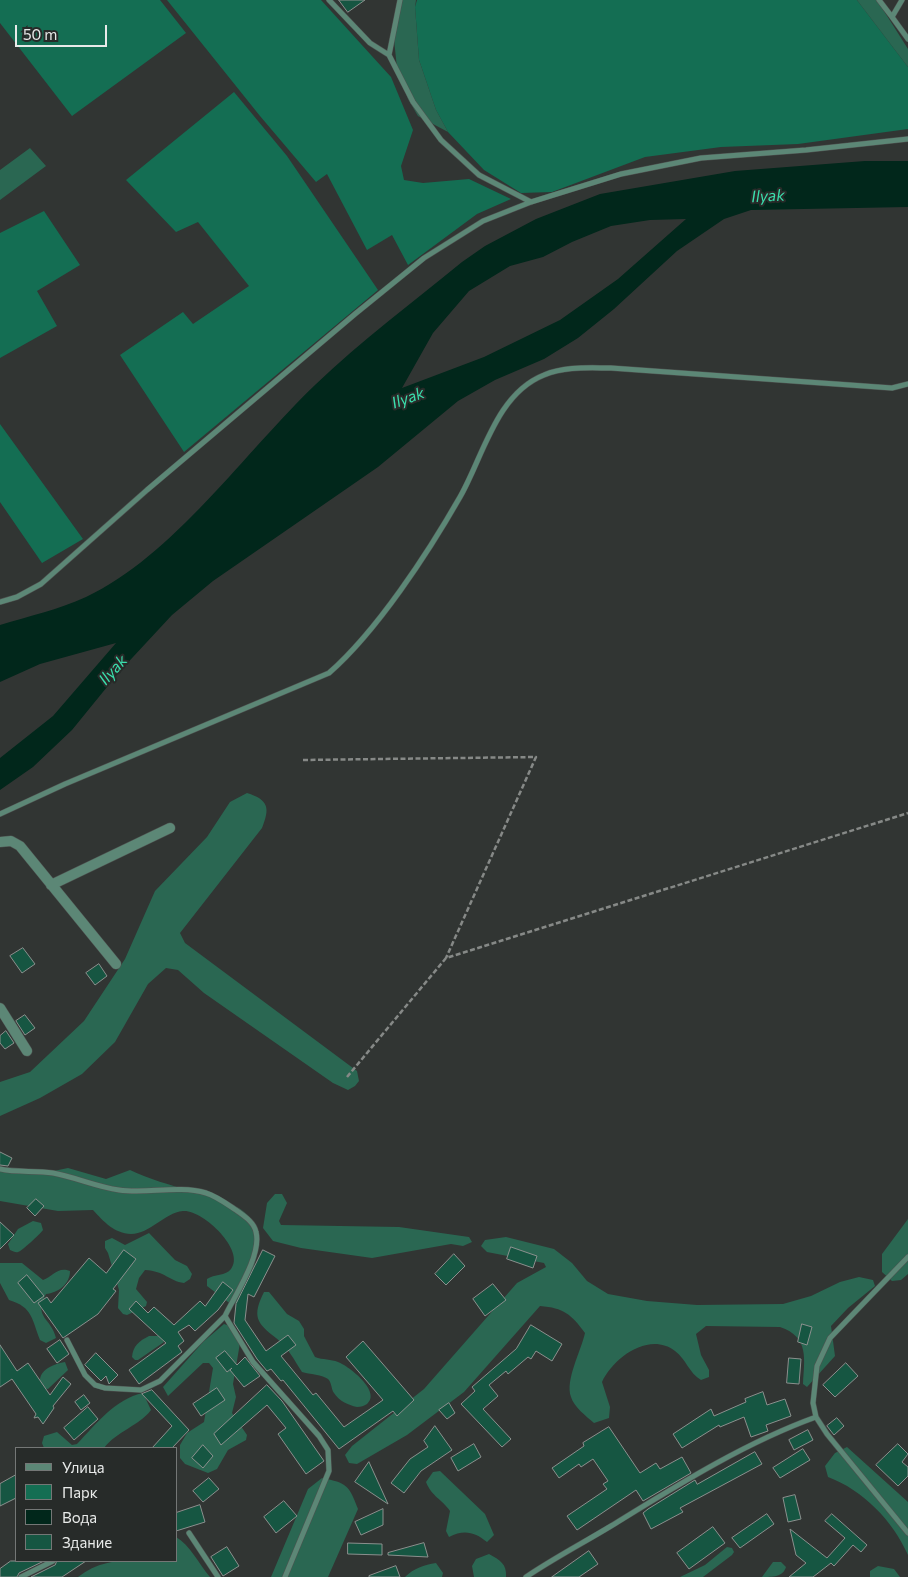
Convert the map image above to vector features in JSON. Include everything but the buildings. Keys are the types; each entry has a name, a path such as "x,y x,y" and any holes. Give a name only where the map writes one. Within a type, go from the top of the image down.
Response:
{"street":[{"path":"51,885 170,828"},
{"path":"0,842 11,841 20,846 116,964"},
{"path":"0,1008 27,1051"}],"lane":[{"path":"329,0 370,42 389,55 413,102 441,140 480,175 531,202"},
{"path":"389,55 400,0"},
{"path":"879,0 908,40"},
{"path":"892,17 902,0"},
{"path":"0,602 17,597 41,584 220,427 424,258 483,220 531,202 621,174 701,158 806,150 908,139"},
{"path":"0,814 74,780 329,673 345,658 387,607 424,555 461,496 497,420 521,391 544,375 576,368 612,368 892,388 908,384"},
{"path":"0,1169 59,1174 117,1190 138,1192 182,1189 208,1193 248,1219 256,1231 257,1246 251,1264 225,1316 160,1381 141,1390 105,1388 95,1384 84,1376 67,1340"},
{"path":"908,1258 830,1338 816,1366 813,1403 816,1417 827,1434 908,1533"},
{"path":"225,1316 253,1362 319,1436 328,1450 329,1471 285,1577"},
{"path":"526,1577 641,1507 728,1458 784,1429 816,1417"},
{"path":"189,1534 218,1577"},
{"path":"21,1577 51,1562"}],"path":[{"path":"303,760 536,757 446,958 347,1077"},
{"path":"446,958 908,812"}],"green space":[{"path":"0,0 160,0 186,33 72,116 0,23"},
{"path":"167,0 321,0 391,77 413,130 401,166 404,180 423,183 469,179 511,199 477,214 408,265 392,235 367,250 327,174 316,182 260,116"},
{"path":"417,0 857,0 908,67 908,129 798,144 721,147 645,157 552,192 521,193 484,170 448,132 436,110 419,60 415,7"},
{"path":"234,92 287,156 378,290 184,452 120,355 183,312 193,324 249,286 198,222 176,232 126,180"},
{"path":"44,211 80,265 37,291 57,326 0,358 0,233"},
{"path":"0,424 83,539 42,563 0,502"}],"shaded area":[{"path":"398,0 416,0 419,60 436,110 448,132 418,116 408,99 397,68 393,30"},
{"path":"857,0 877,0 908,49 908,67"},
{"path":"30,148 46,166 0,200 0,170"},
{"path":"247,793 260,799 266,806 267,810 262,828 180,933 185,943 357,1071 359,1081 348,1090 333,1083 204,993 178,970 166,968 148,984 115,1042 82,1074 40,1098 0,1116 0,1082 30,1072 84,1021 125,959 155,891 207,837 230,802"},
{"path":"0,1167 15,1173 39,1174 68,1168 106,1179 130,1170 236,1206 254,1223 258,1235 258,1250 249,1285 243,1299 232,1305 207,1286 207,1279 229,1271 234,1261 232,1252 220,1232 201,1217 191,1212 183,1211 170,1215 138,1233 119,1232 101,1219 93,1210 58,1211 0,1201"},
{"path":"275,1194 282,1194 287,1203 279,1221 281,1225 399,1227 469,1237 472,1242 463,1246 451,1244 372,1258 301,1248 273,1241 263,1228 267,1203"},
{"path":"908,1219 908,1274 901,1280 892,1281 882,1272 882,1254"},
{"path":"33,1221 41,1223 43,1230 20,1251 10,1250 8,1244 18,1229"},
{"path":"149,1233 175,1260 187,1266 192,1274 190,1279 184,1283 157,1272 145,1270 139,1278 136,1289 147,1302 146,1306 127,1315 123,1314 118,1308 119,1290 105,1248 105,1241 112,1238 125,1245"},
{"path":"506,1237 554,1249 572,1263 587,1281 608,1294 647,1301 697,1305 783,1304 811,1296 840,1282 859,1277 873,1280 875,1286 848,1308 831,1326 835,1356 807,1387 803,1384 804,1358 801,1343 790,1331 780,1327 706,1326 696,1334 701,1355 709,1370 709,1377 701,1380 693,1374 679,1354 665,1346 654,1344 633,1350 614,1364 602,1382 610,1407 609,1418 594,1423 575,1404 570,1390 572,1374 585,1333 571,1317 561,1310 540,1306 464,1392 407,1435 357,1464 349,1463 345,1455 352,1446 424,1389 517,1283 546,1267 544,1263 487,1252 481,1246 485,1240"},
{"path":"0,1263 22,1263 43,1280 62,1270 70,1271 66,1284 59,1290 46,1294 42,1302 42,1313 54,1331 56,1338 46,1343 40,1340 33,1320 27,1310 23,1306 9,1300 0,1283"},
{"path":"264,1292 269,1292 287,1314 299,1321 304,1329 304,1336 315,1357 343,1364 362,1380 370,1393 371,1399 367,1404 357,1407 347,1404 336,1396 328,1379 302,1372 284,1345 260,1323 257,1313"},
{"path":"224,1324 230,1326 240,1343 233,1384 236,1397 232,1413 247,1435 246,1440 228,1450 217,1469 208,1473 185,1464 180,1458 180,1445 187,1433 204,1422 213,1368 209,1363 203,1363 168,1396 163,1387 203,1342"},
{"path":"149,1336 160,1336 164,1342 138,1360 135,1360 132,1357 135,1347"},
{"path":"65,1362 68,1370 48,1389 42,1388 40,1377 42,1373 50,1367"},
{"path":"143,1393 151,1410 146,1416 115,1437 105,1447 44,1447 42,1443 44,1436 57,1432 72,1445 77,1444 115,1406"},
{"path":"847,1447 908,1502 908,1555 894,1530 865,1498 828,1477 825,1466 835,1453"},
{"path":"440,1471 485,1514 494,1535 487,1542 474,1534 464,1532 449,1537 446,1531 450,1511 431,1491 426,1482 433,1472"},
{"path":"322,1478 346,1486 358,1509 328,1577 271,1577 308,1489"},
{"path":"178,1538 190,1550 210,1577 78,1577 101,1565 113,1562 178,1562"},
{"path":"727,1547 732,1548 734,1552 732,1555 703,1577 680,1577 705,1565"},
{"path":"489,1554 502,1563 506,1577 474,1577 472,1566 476,1559"},
{"path":"773,1562 781,1562 786,1567 783,1573 777,1576 762,1577"},
{"path":"436,1563 443,1573 442,1577 405,1577 419,1567"},
{"path":"878,1566 894,1569 900,1577 870,1577 870,1571"}],"water":[{"name":"Ilyak","path":"865,161 908,161 908,207 751,210 724,219 677,251 614,309 578,338 544,359 495,380 458,401 378,467 213,581 172,615 120,671 72,730 33,767 0,790 0,758 53,716 116,643 40,664 0,682 0,625 54,609 86,597 118,579 148,556 207,501 315,385 369,337 462,262 485,246 536,219 600,194 735,171","holes":["686,219 618,279 560,320 484,357 402,388 433,333 469,291 510,266 543,257 572,242 611,226 650,220"]}]}
